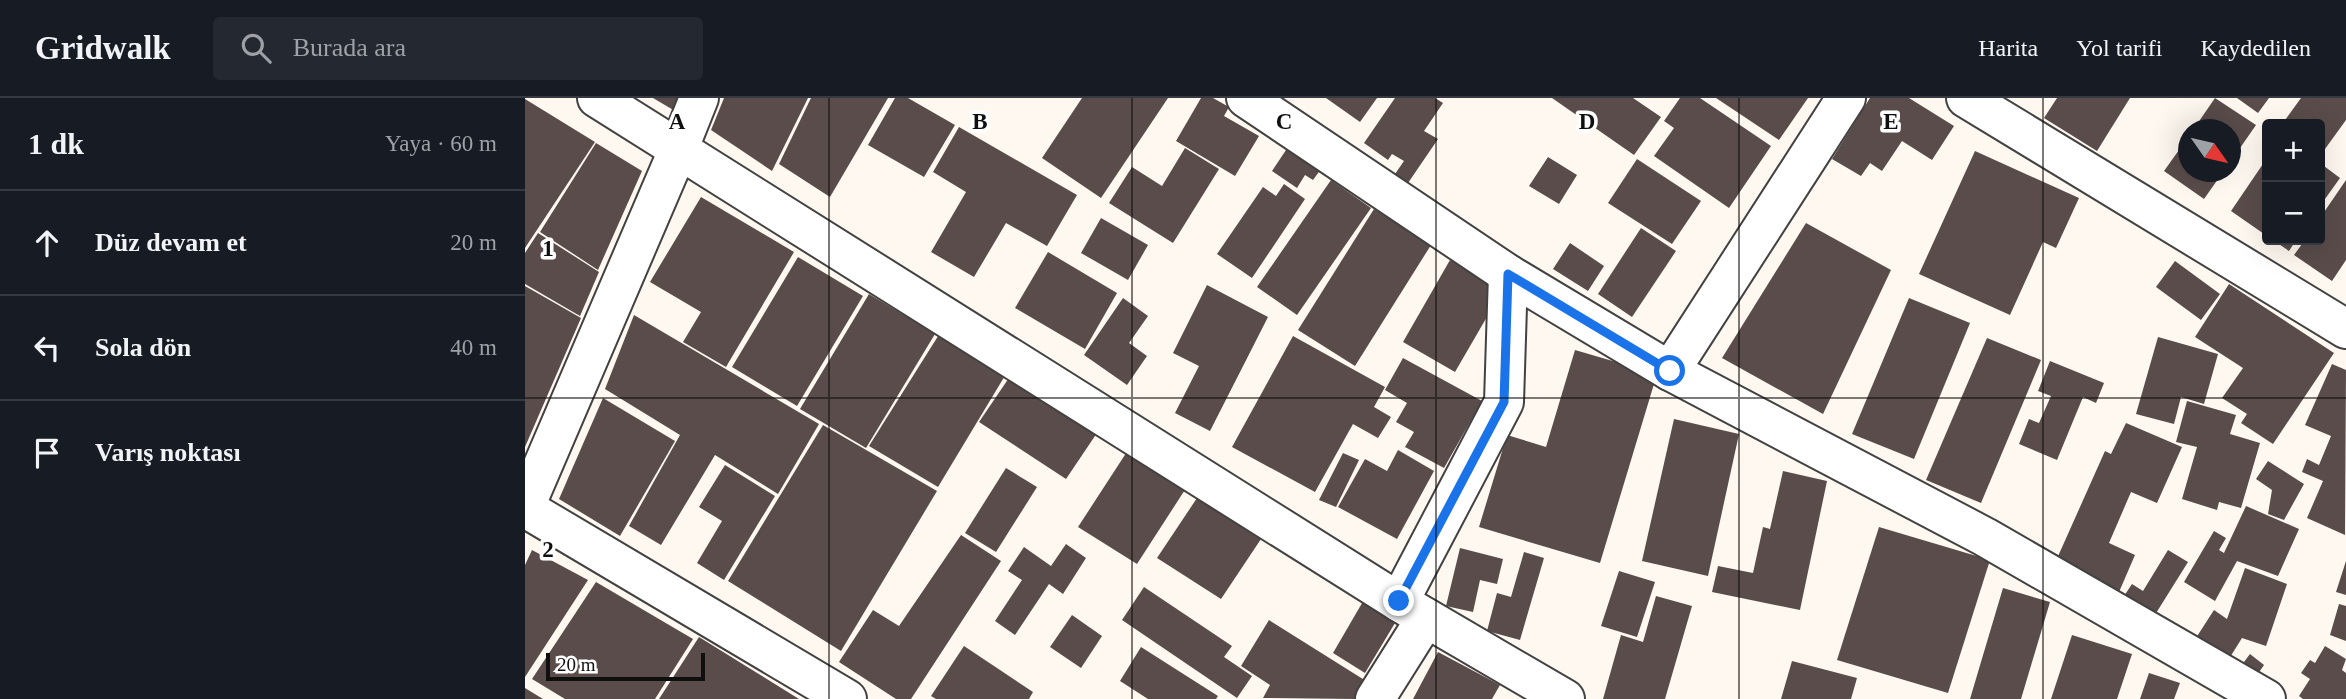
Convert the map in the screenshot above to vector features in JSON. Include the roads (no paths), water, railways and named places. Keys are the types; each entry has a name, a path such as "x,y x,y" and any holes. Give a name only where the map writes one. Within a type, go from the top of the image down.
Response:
{"street":[{"path":"597,98 1413,610 1565,699"},
{"path":"698,98 525,508 847,699"},
{"path":"1246,98 1508,274 1670,371 1985,537 2266,699"},
{"path":"1670,371 1846,98"},
{"path":"1966,98 2346,329"},
{"path":"1375,699 1504,402 1508,274"}]}
